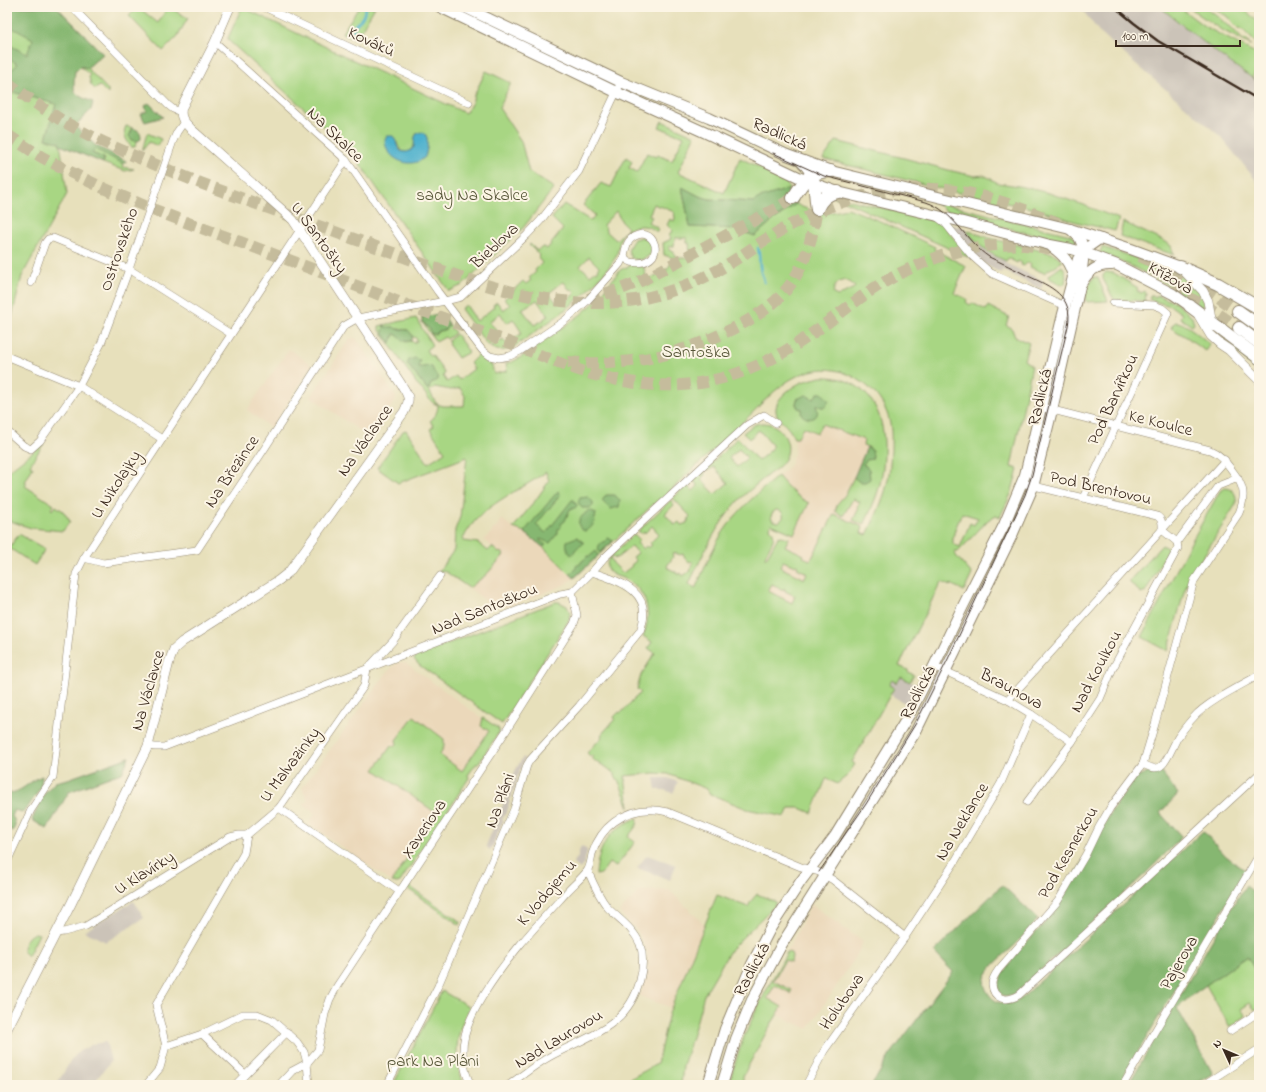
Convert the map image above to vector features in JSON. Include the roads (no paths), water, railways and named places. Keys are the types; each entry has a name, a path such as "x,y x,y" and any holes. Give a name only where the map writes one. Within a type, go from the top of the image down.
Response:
{"highway":[{"path":"803,162 808,166 816,209 820,202 827,196 838,192"},
{"path":"793,198 810,179 831,171"},
{"path":"1180,267 1218,284 1259,308"},
{"path":"1190,306 1259,358"},
{"path":"1238,310 1259,326"},
{"path":"1239,328 1259,343"}],"main road":[{"name":"Radlická","path":"440,7 616,92 838,192 1083,252"},
{"name":"Radlická","path":"464,7 621,82 703,116 787,156 803,162 831,171 1070,229 1150,255 1180,267"},
{"path":"1070,229 1080,240 1083,252"},
{"path":"1083,252 1092,243 1101,239"},
{"path":"1050,245 1068,261 1073,277"},
{"name":"Radlická","path":"708,1085 725,1029 752,964 770,929 810,869 835,836 909,715 962,606 1004,525 1022,483 1065,306 1078,259 1083,252"},
{"name":"Radlická","path":"722,1085 736,1039 752,1000 782,944 916,731 1013,533 1033,487 1080,286 1083,252"},
{"name":"Křížová","path":"1083,252 1117,266 1173,294 1190,306"},
{"path":"1080,286 1083,280 1094,268 1103,265 1117,266"}],"street":[{"path":"72,7 173,109 181,112"},
{"path":"184,122 181,118 182,106 215,42 230,7"},
{"name":"Kováků","path":"264,7 469,103"},
{"name":"Na Skalce","path":"215,42 346,160 438,292 482,350 490,356 499,358 510,356 520,351 564,320 587,301 626,259"},
{"name":"Bieblova","path":"358,318 461,297 527,235 541,220 579,171 621,82"},
{"name":"U Santošky","path":"184,122 293,220 310,249 358,318 401,384 408,396 409,402"},
{"name":"Ostrovského","path":"7,431 24,446 31,449 40,441 79,386 101,344 129,269 175,136 184,122"},
{"name":"U Nikolajky","path":"7,862 31,810 53,777 76,574 84,558 346,160"},
{"name":"Radlická","path":"933,215 942,220 972,256 991,273 1065,306"},
{"path":"646,234 653,239 655,249 650,258 633,263 626,259 628,241 632,237 646,234"},
{"path":"31,283 45,243 51,238 55,239 129,269 231,334"},
{"name":"Křížová","path":"1180,267 1203,291 1208,301 1211,321 1214,329 1228,350"},
{"name":"Křížová","path":"1113,303 1154,305 1162,308 1168,314"},
{"name":"Křížová","path":"1190,306 1202,320 1211,336 1259,380"},
{"name":"Pod Barvířkou","path":"1083,498 1168,314"},
{"name":"Na Březince","path":"84,558 103,563 197,550 343,328 358,318"},
{"path":"9,357 79,386 162,439"},
{"name":"Na Václavce","path":"7,1028 56,933 148,746 169,662 174,649 182,642 270,586 289,572 404,412 409,402"},
{"name":"Ke Koulce","path":"1041,407 1210,450 1217,453 1225,460"},
{"path":"572,592 604,558 747,424 764,416 776,422"},
{"path":"1008,700 1225,460"},
{"name":"Pod Kesnerkou","path":"1225,460 1238,478 1243,490 1242,506 1239,513 1194,581 1143,764 1110,808 1086,854 1058,901 994,976 992,982 996,994 1006,1000 1019,995 1259,774"},
{"path":"1162,530 1177,545 1218,486 1238,478"},
{"name":"Pod Brentovou","path":"1022,483 1033,487 1157,516 1161,519 1162,530"},
{"name":"Nad Koulkou","path":"1027,802 1072,742 1100,699 1112,668 1177,545"},
{"name":"Na Pláni","path":"387,1085 438,986 514,809 527,765 579,706 640,631 644,619 644,612 643,604 640,598 629,587 617,580 592,572"},
{"name":"U Malvazinky","path":"247,835 279,808 364,686 367,669 393,641 440,576"},
{"name":"Nad Santoškou","path":"148,746 155,748 164,747 560,594 572,592"},
{"name":"Xaveriova","path":"307,1063 318,1050 325,1014 330,999 337,986 506,731 574,624 577,615 572,592"},
{"name":"Braunova","path":"934,666 1008,700 1072,742"},
{"path":"1143,764 1150,768 1161,766 1165,762 1179,736 1194,716 1210,704 1259,675"},
{"name":"Na Neklance","path":"906,937 954,863 1001,783 1031,714"},
{"path":"279,808 399,891"},
{"name":"K Vodojemu","path":"471,1085 465,1069 463,1046 472,1013 516,948 588,871 594,848 606,828 629,812 656,809 675,815 825,875 906,937"},
{"path":"146,1085 160,1068 166,1046 156,1005 244,853 247,835"},
{"name":"U Klavírky","path":"56,933 86,926 230,837 247,835"},
{"name":"Pajerova","path":"1123,1085 1259,855"},
{"name":"Nad Laurovou","path":"509,1085 548,1058 606,1029 624,1013 635,996 643,961 640,945 632,931 607,906 597,892 588,871"},
{"name":"Holubova","path":"806,1085 824,1051 906,937"},
{"path":"1230,1030 1259,1012"},
{"path":"166,1046 202,1034 243,1014 257,1014 272,1020 297,1042 304,1052 310,1085"},
{"path":"235,1085 286,1032"},
{"path":"202,1034 245,1074"},
{"path":"1203,1085 1214,1082 1259,1049"},
{"path":"279,1085 292,1071 307,1063"}],"water":[{"path":"421,132 426,136 428,143 425,157 419,161 406,163 400,161 389,153 385,140 387,136 393,136 399,149 402,152 405,152 414,147 416,136"}],"waterway":[{"path":"353,35 354,27 364,15 366,7"},
{"path":"758,248 760,269 764,282"}],"tunnel":[{"path":"7,82 63,121 127,153 193,180 468,279 551,300 607,303 635,300 660,294 684,286 719,270 768,238 815,213 838,203 887,191 939,189 967,193 1002,202 1058,223"},
{"path":"7,135 41,157 75,175 168,215 503,340 565,365 591,374 643,384 683,385 697,383 710,381 753,368 772,359 808,337 881,284 927,261 951,253 1001,245 1026,245 1051,249 1109,266"},
{"path":"588,299 621,289 643,280 793,198"},
{"path":"568,362 612,363 656,357 718,336 752,318 779,298 796,276 805,258 817,209"},
{"path":"1140,256 1179,274 1211,292 1238,311"},
{"path":"1171,290 1206,306 1239,328"}],"tram line":[{"path":"773,153 824,176 926,202 936,206 952,219 973,243 989,257 1052,288 1064,300 1069,316 1068,326 1032,475 1025,495 948,659 916,723 866,804 819,872"}],"railway":[{"path":"1115,7 1158,41 1259,100"}],"park label":[{"name":"sady Na Skalce","path":"472,194"},
{"name":"Santoška","path":"696,351"},
{"name":"park Na Pláni","path":"433,1060"}]}
